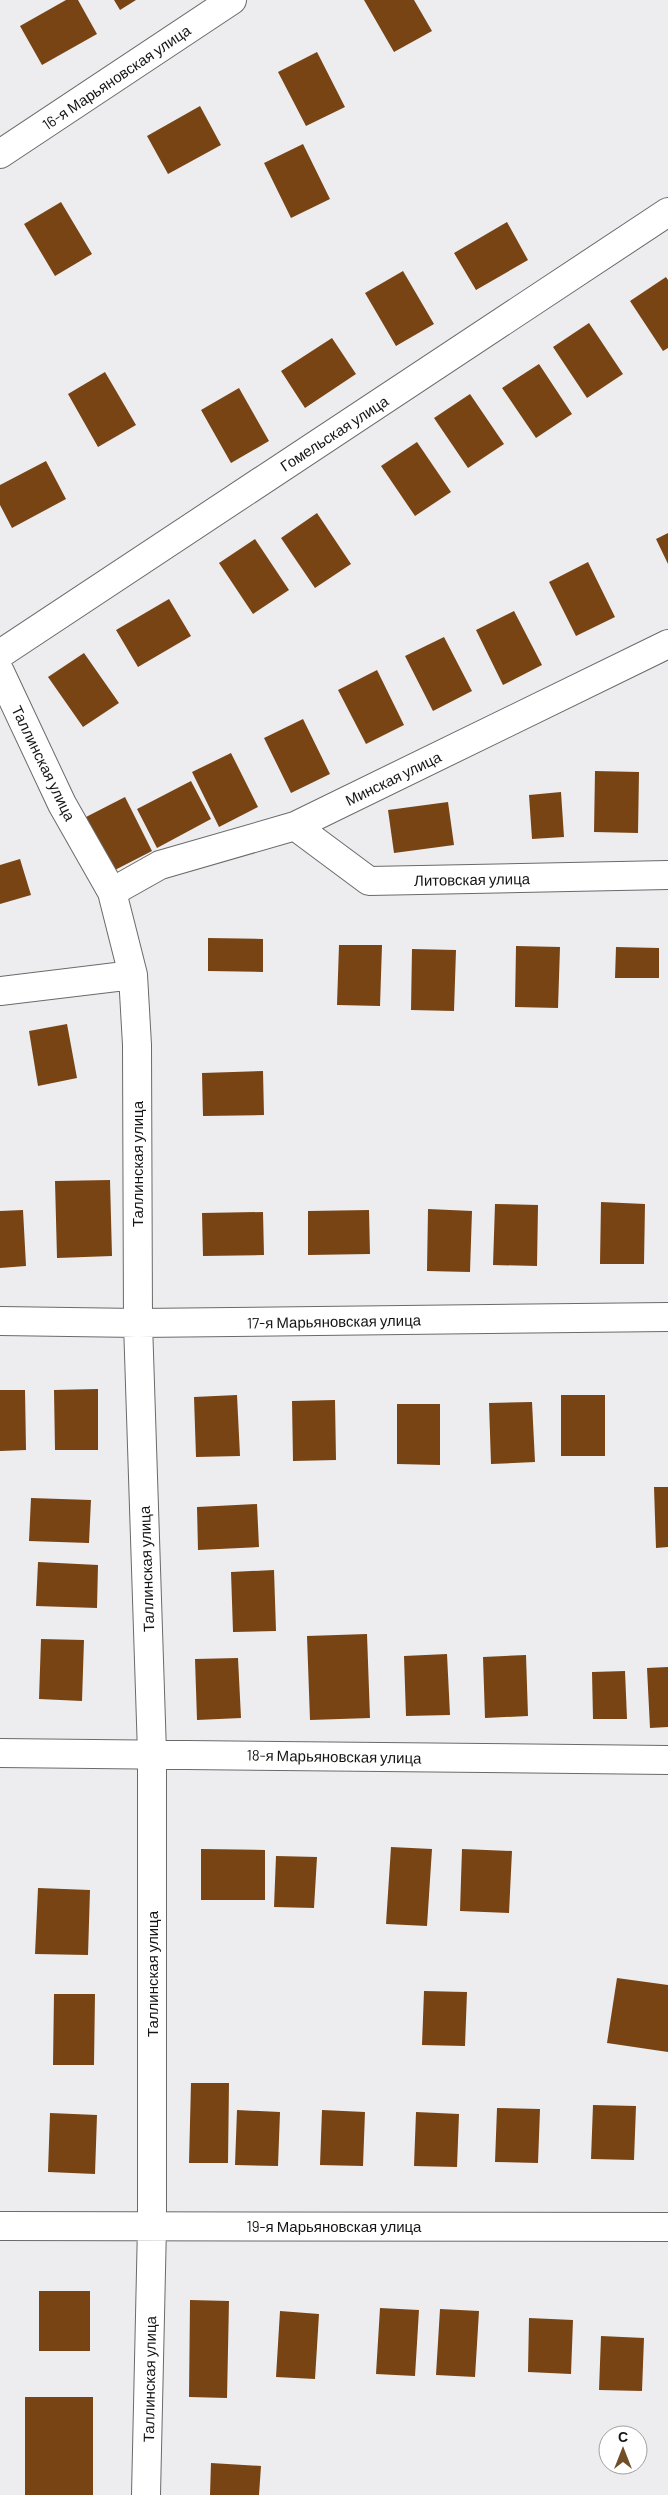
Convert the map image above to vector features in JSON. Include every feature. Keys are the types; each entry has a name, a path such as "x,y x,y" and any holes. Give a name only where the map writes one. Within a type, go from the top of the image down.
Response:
{"street":[{"name":"16-я Марьяновская улица","path":"0,154 232,0"},
{"name":"Гомельская улица","path":"0,654 668,212"},
{"name":"Минская улица","path":"112,892 160,865 295,826 668,644"},
{"name":"Таллинская улица","path":"0,672 62,804 112,892 133,975 138,1045 138,1323 152,1753 152,2226 146,2495"},
{"name":"Литовская улица","path":"295,826 369,881 668,876"},
{"path":"0,991 133,975"},
{"name":"17-я Марьяновская улица","path":"0,1321 138,1323 668,1316"},
{"name":"18-я Марьяновская улица","path":"0,1753 152,1753 668,1760"},
{"name":"19-я Марьяновская улица","path":"0,2226 668,2227"}],"building":[{"path":"66,0 78,0 97,34 42,65 20,26"},
{"path":"114,0 136,0 120,10"},
{"path":"364,0 414,0 432,31 394,52"},
{"path":"317,52 345,107 306,126 278,72"},
{"path":"200,106 221,145 168,174 147,136"},
{"path":"303,144 330,199 291,218 264,163"},
{"path":"61,202 92,254 55,276 24,224"},
{"path":"507,222 528,260 476,290 454,253"},
{"path":"403,271 434,324 396,346 365,293"},
{"path":"666,277 668,280 668,348 663,351 630,301"},
{"path":"589,323 623,374 587,398 553,347"},
{"path":"332,338 356,374 305,408 281,371"},
{"path":"539,364 572,414 536,438 502,388"},
{"path":"105,372 136,425 98,447 68,394"},
{"path":"239,388 269,441 231,463 201,410"},
{"path":"470,394 504,444 468,468 434,418"},
{"path":"417,442 451,492 415,516 381,466"},
{"path":"46,461 66,499 12,528 0,505 0,485"},
{"path":"317,513 351,564 315,588 281,538"},
{"path":"668,533 668,564 656,539"},
{"path":"255,539 289,590 253,614 219,563"},
{"path":"588,562 615,617 576,636 549,582"},
{"path":"169,599 191,636 138,667 116,630"},
{"path":"514,611 542,665 503,685 476,630"},
{"path":"444,637 472,691 433,711 405,656"},
{"path":"84,653 119,703 83,727 48,677"},
{"path":"377,670 404,725 366,744 338,690"},
{"path":"303,719 330,774 291,793 264,738"},
{"path":"231,753 258,807 219,827 192,772"},
{"path":"595,771 639,772 638,833 594,832"},
{"path":"191,781 211,819 157,848 137,809"},
{"path":"561,792 564,837 532,839 529,795"},
{"path":"125,797 152,851 113,871 86,817"},
{"path":"448,802 454,845 394,853 388,810"},
{"path":"20,859 31,895 0,904 0,865"},
{"path":"208,938 263,939 263,972 208,971"},
{"path":"339,945 382,945 380,1006 337,1005"},
{"path":"516,946 560,947 558,1008 515,1007"},
{"path":"616,947 659,948 659,978 615,978"},
{"path":"412,949 456,950 454,1011 411,1010"},
{"path":"67,1024 77,1078 38,1086 29,1031"},
{"path":"263,1071 264,1115 203,1116 202,1073"},
{"path":"110,1180 112,1256 57,1258 55,1181"},
{"path":"601,1202 645,1204 644,1264 600,1264"},
{"path":"495,1204 538,1205 537,1266 493,1265"},
{"path":"428,1209 472,1211 470,1272 427,1271"},
{"path":"23,1210 26,1266 0,1268 0,1211"},
{"path":"369,1210 370,1254 308,1255 308,1211"},
{"path":"263,1212 264,1255 203,1256 202,1213"},
{"path":"98,1389 98,1450 55,1450 54,1390"},
{"path":"0,1390 25,1390 26,1450 0,1451"},
{"path":"237,1395 240,1456 196,1457 194,1397"},
{"path":"561,1395 605,1395 605,1456 561,1456"},
{"path":"335,1400 336,1460 293,1461 292,1401"},
{"path":"532,1402 535,1462 491,1464 489,1403"},
{"path":"397,1404 440,1404 440,1465 397,1464"},
{"path":"654,1487 668,1487 668,1547 656,1548"},
{"path":"31,1498 91,1500 89,1543 29,1541"},
{"path":"257,1504 259,1547 198,1550 197,1507"},
{"path":"38,1562 98,1565 97,1608 36,1606"},
{"path":"274,1570 276,1631 233,1632 231,1572"},
{"path":"367,1634 370,1718 310,1720 307,1636"},
{"path":"41,1639 84,1640 82,1701 39,1699"},
{"path":"447,1654 450,1715 406,1716 404,1656"},
{"path":"526,1655 528,1716 485,1718 483,1657"},
{"path":"238,1658 241,1718 197,1720 195,1659"},
{"path":"668,1667 668,1727 650,1728 647,1668"},
{"path":"625,1671 627,1719 593,1719 592,1672"},
{"path":"391,1847 432,1849 427,1926 386,1924"},
{"path":"201,1849 265,1850 265,1900 201,1900"},
{"path":"462,1849 512,1851 509,1913 460,1911"},
{"path":"276,1856 317,1857 314,1908 274,1907"},
{"path":"38,1888 90,1890 88,1955 35,1954"},
{"path":"617,1978 668,1985 668,2052 607,2043"},
{"path":"424,1991 467,1992 465,2046 422,2045"},
{"path":"54,1994 95,1994 94,2065 53,2065"},
{"path":"191,2083 229,2083 228,2163 189,2163"},
{"path":"593,2105 636,2106 634,2160 591,2159"},
{"path":"497,2108 540,2109 538,2163 495,2162"},
{"path":"237,2110 280,2112 278,2166 235,2165"},
{"path":"322,2110 365,2112 363,2166 320,2165"},
{"path":"416,2112 459,2114 457,2167 414,2166"},
{"path":"50,2113 97,2115 95,2174 48,2172"},
{"path":"39,2291 90,2291 90,2351 39,2351"},
{"path":"190,2300 229,2301 227,2398 189,2397"},
{"path":"380,2308 419,2310 415,2376 376,2374"},
{"path":"440,2309 479,2311 475,2377 436,2375"},
{"path":"280,2311 319,2314 315,2379 276,2377"},
{"path":"529,2318 573,2320 571,2374 528,2372"},
{"path":"601,2336 644,2338 642,2391 599,2390"},
{"path":"25,2397 93,2397 93,2495 25,2495"},
{"path":"211,2463 261,2466 259,2495 210,2495"}]}
